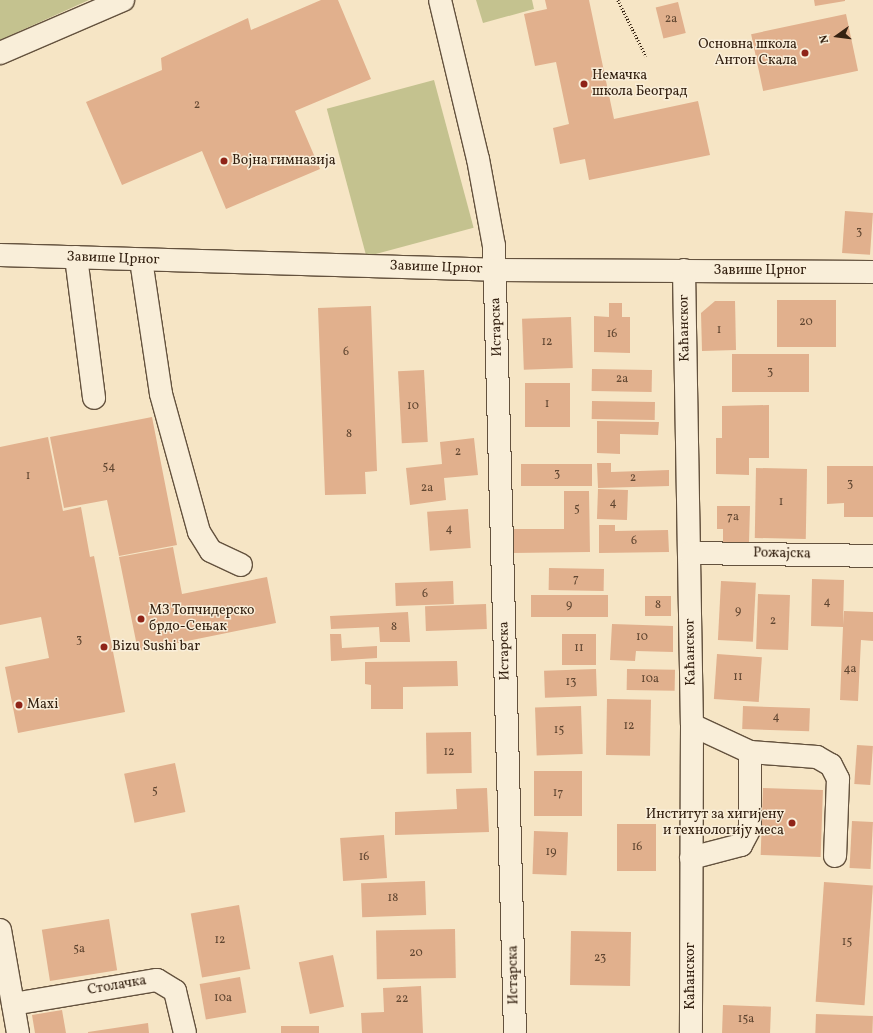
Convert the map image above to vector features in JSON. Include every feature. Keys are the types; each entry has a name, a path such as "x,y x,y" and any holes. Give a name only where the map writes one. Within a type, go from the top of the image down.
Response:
{"street":[{"path":"0,53 123,0"},
{"name":"Истарска","path":"440,0 478,159 495,270 515,1033"},
{"name":"Завише Црног","path":"0,255 495,270 873,272"},
{"path":"76,257 94,398"},
{"path":"141,260 161,394 199,532 211,551 241,565"},
{"name":"Каћанског","path":"684,270 692,725 691,1033"},
{"name":"Рожајска","path":"690,553 873,556"},
{"path":"692,725 750,752 817,757 831,765 838,779 835,856"},
{"path":"691,858 730,850 747,839 750,828 750,752"},
{"path":"0,930 18,1033"},
{"name":"Столачка","path":"13,1004 157,980 175,991 185,1033"}],"path":[{"path":"618,0 646,56"}],"shaded area":[{"path":"0,0 89,0 0,40"},
{"path":"476,0 532,0 534,9 483,23"},
{"path":"434,80 474,228 366,257 327,109"}],"building":[{"path":"321,0 338,0 371,79 295,111 320,169 226,209 202,151 122,185 86,102 162,70 161,58 248,18 251,30"},
{"name":"Немачка школа Београд","path":"545,0 589,0 614,119 698,101 710,155 589,180 585,159 560,164 553,128 569,124 556,62 535,66 524,14 547,9"},
{"path":"814,0 845,0 845,1 815,6"},
{"path":"678,2 686,33 663,39 656,8"},
{"name":"Основна школа Антон Скала","path":"846,14 858,71 763,91 751,34"},
{"path":"845,211 873,213 870,255 842,253"},
{"path":"777,300 836,300 836,347 777,347"},
{"path":"715,301 735,301 736,350 702,351 701,313"},
{"path":"609,303 622,303 622,317 630,317 630,353 594,352 594,316 609,317"},
{"path":"371,306 377,471 365,472 366,494 325,495 318,308"},
{"path":"571,317 573,368 524,370 522,319"},
{"path":"732,354 809,354 809,392 732,392"},
{"path":"592,369 652,370 652,392 592,391"},
{"path":"424,370 428,442 402,443 398,371"},
{"path":"525,383 570,383 570,427 525,427"},
{"path":"592,401 655,402 655,420 592,419"},
{"path":"769,405 769,458 749,458 749,475 716,474 716,438 722,438 722,406"},
{"path":"152,417 177,545 119,556 107,500 64,508 50,437"},
{"path":"597,421 659,422 658,435 620,434 620,454 597,453"},
{"path":"48,437 63,511 81,507 90,557 94,556 125,712 18,733 5,667 49,658 41,617 0,625 0,447"},
{"path":"474,438 478,475 444,478 446,500 410,505 406,468 442,464 440,442"},
{"path":"597,463 611,463 611,472 669,470 669,486 598,488"},
{"path":"521,464 592,464 592,486 521,486"},
{"path":"827,466 873,466 873,517 844,517 844,503 827,504"},
{"path":"756,468 807,469 806,539 755,538"},
{"path":"598,489 628,490 627,520 597,519"},
{"path":"564,491 589,491 590,552 512,553 511,529 564,529"},
{"path":"717,506 750,506 749,543 723,542 723,529 717,529"},
{"path":"468,509 471,548 430,551 427,512"},
{"path":"599,525 615,525 615,531 668,530 669,552 599,553"},
{"path":"173,547 182,594 267,577 276,623 138,651 119,557"},
{"path":"549,568 604,569 604,591 549,590"},
{"path":"812,579 844,580 843,625 844,611 873,612 873,641 861,640 858,701 840,700 843,627 811,626"},
{"path":"453,581 454,604 396,606 395,583"},
{"path":"721,581 756,583 753,642 718,640"},
{"path":"758,594 790,595 788,650 756,649"},
{"path":"531,595 608,595 608,617 531,617"},
{"path":"645,596 671,596 671,616 645,616"},
{"path":"486,604 487,629 426,631 425,606"},
{"path":"408,612 410,642 380,642 379,627 331,629 330,616"},
{"path":"612,624 673,626 673,652 636,651 635,661 610,660"},
{"path":"330,634 341,634 342,648 377,646 377,658 331,661"},
{"path":"562,634 596,634 596,665 562,665"},
{"path":"717,654 762,657 759,702 714,699"},
{"path":"457,661 458,686 403,687 403,709 371,709 371,685 365,684 365,662"},
{"path":"596,669 597,696 545,698 544,671"},
{"path":"627,669 675,670 675,691 627,690"},
{"path":"607,699 651,700 650,756 606,755"},
{"path":"581,706 583,754 537,756 535,708"},
{"path":"743,706 810,708 809,731 742,729"},
{"path":"471,732 472,773 427,774 426,733"},
{"path":"857,745 873,746 870,785 854,784"},
{"path":"175,763 185,812 135,823 124,774"},
{"path":"534,771 582,771 582,816 534,816"},
{"path":"487,788 489,832 395,835 395,812 457,809 456,789"},
{"name":"Институт за хигијену и технологију меса","path":"763,788 823,790 821,857 761,855"},
{"path":"852,821 873,822 871,869 850,868"},
{"path":"617,824 656,824 656,871 617,871"},
{"path":"534,831 568,832 566,875 532,874"},
{"path":"384,835 387,878 343,881 340,838"},
{"path":"425,881 426,915 362,917 361,883"},
{"path":"824,882 873,885 865,1005 816,1002"},
{"path":"239,905 250,969 202,978 191,914"},
{"path":"109,919 117,970 50,981 42,930"},
{"path":"455,929 456,978 377,979 376,930"},
{"path":"571,931 631,932 630,986 570,985"},
{"path":"333,955 344,1007 310,1014 299,962"},
{"path":"240,977 246,1012 206,1020 200,984"},
{"path":"421,986 423,1033 362,1033 361,1013 384,1012 383,988"},
{"path":"723,1005 771,1007 770,1033 722,1033"},
{"path":"62,1010 66,1033 35,1033 32,1015"},
{"path":"816,1014 873,1016 872,1033 815,1033"},
{"path":"148,1023 149,1033 88,1033 88,1032"},
{"path":"281,1026 319,1026 319,1033 281,1033"}],"place":[{"name":"Основна школа Антон Скала","path":"805,53"},
{"name":"Немачка школа Београд","path":"584,84"},
{"name":"Војна гимназија","path":"224,161"},
{"name":"МЗ Топчидерско брдо-Сењак","path":"141,619"},
{"name":"Bizu Sushi bar","path":"104,647"},
{"name":"Maxi","path":"19,705"},
{"name":"Институт за хигијену и технологију меса","path":"792,823"}]}
